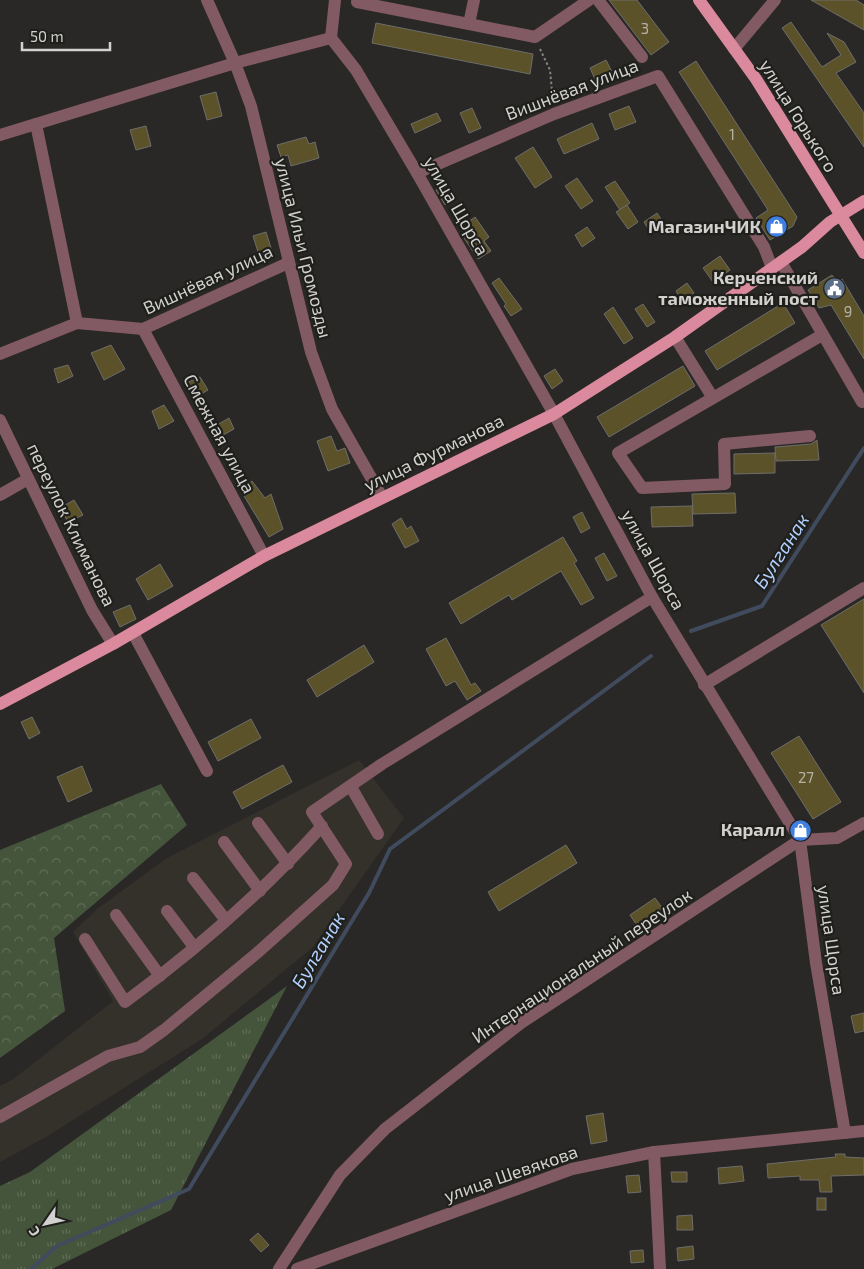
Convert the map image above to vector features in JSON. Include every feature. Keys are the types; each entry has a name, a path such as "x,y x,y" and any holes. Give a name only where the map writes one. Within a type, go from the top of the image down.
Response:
{"main road":[{"name":"улица Горького","path":"699,0 756,79 864,253"},
{"name":"улица Фурманова","path":"0,704 113,644 264,556 554,414 675,337 776,265 840,215 864,201"}],"street":[{"name":"улица Ильи Громозды","path":"207,0 235,64 250,106 311,352 332,409 382,497"},
{"path":"0,134 235,64 331,38 335,0"},
{"path":"469,24 474,0"},
{"path":"357,2 535,37 589,0"},
{"path":"598,0 642,57"},
{"path":"734,49 775,0"},
{"name":"улица Щорса","path":"331,38 356,70 417,172 554,414 652,598 800,840 816,963 844,1133"},
{"name":"Вишнёвая улица","path":"417,172 554,114 658,76 776,265"},
{"path":"36,124 77,323"},
{"name":"Вишнёвая улица","path":"0,354 77,323 143,329 288,263"},
{"path":"776,265 822,335 862,402"},
{"name":"Смежная улица","path":"143,329 264,556"},
{"path":"810,436 724,444 725,484 642,488 618,453 822,335"},
{"path":"675,337 712,398"},
{"name":"переулок Климанова","path":"0,420 92,610 113,644"},
{"path":"0,495 28,479"},
{"path":"704,685 864,588"},
{"path":"0,1116 108,1056 140,1047 257,954 334,885 346,864 312,812 382,764 652,598"},
{"path":"133,632 207,770"},
{"path":"351,787 378,834"},
{"path":"800,840 837,838 864,822"},
{"path":"258,823 288,864"},
{"path":"86,939 125,1002 160,976 260,891 288,864 322,826"},
{"name":"Интернациональный переулок","path":"279,1269 340,1176 385,1129 521,1023 800,840"},
{"path":"224,842 260,891"},
{"path":"194,878 225,919"},
{"path":"167,910 194,947"},
{"path":"116,914 160,976"},
{"name":"улица Шевякова","path":"297,1269 572,1169 654,1152 864,1131"},
{"path":"654,1152 660,1269"}],"path":[{"path":"535,37 550,70 554,114"}],"shaded area":[{"path":"359,760 404,818 312,948 202,1039 46,1137 0,1162 0,1086 12,1080 113,1001 73,932 97,909 167,858"}],"green space":[{"path":"161,784 187,825 54,938 65,1011 0,1058 0,850"},
{"path":"287,986 171,1210 52,1269 0,1269 0,1186 30,1172"}],"building":[{"path":"609,0 637,0 669,42 651,55"},
{"path":"811,0 856,0 864,5 864,30"},
{"path":"791,22 822,67 841,55 827,33 844,42 856,62 836,73 864,113 864,147 782,28"},
{"path":"376,23 533,54 530,74 372,43"},
{"path":"606,60 615,78 598,86 590,68"},
{"path":"696,61 797,217 793,226 770,240 756,218 768,210 679,72"},
{"path":"216,92 222,116 207,120 200,96"},
{"path":"629,106 636,122 615,130 609,114"},
{"path":"472,108 481,128 469,133 460,113"},
{"path":"437,113 441,121 415,133 411,124"},
{"path":"592,123 599,139 564,154 557,139"},
{"path":"146,126 151,146 136,150 130,130"},
{"path":"306,137 309,144 315,142 319,158 291,166 288,155 281,157 277,145"},
{"path":"533,147 552,177 535,188 515,158"},
{"path":"577,178 593,201 581,209 565,186"},
{"path":"615,181 630,203 620,210 605,187"},
{"path":"444,185 453,199 445,205 436,190"},
{"path":"627,205 638,222 628,229 616,212"},
{"path":"657,213 664,224 651,233 644,222"},
{"path":"475,217 489,237 484,241 491,251 478,259 464,238 474,231 468,222"},
{"path":"587,227 595,238 582,247 575,235"},
{"path":"266,232 272,251 259,255 253,236"},
{"path":"720,256 730,270 713,282 703,268"},
{"path":"832,275 837,282 842,279 864,316 864,359 831,305 819,308 808,290"},
{"path":"499,278 522,309 511,316 504,306 506,304 492,283"},
{"path":"687,283 694,293 682,301 676,291"},
{"path":"783,303 795,323 717,370 705,351"},
{"path":"643,304 655,322 647,327 635,309"},
{"path":"613,307 633,338 624,344 604,314"},
{"path":"111,345 125,369 104,380 91,353"},
{"path":"68,365 73,376 58,383 54,369"},
{"path":"683,366 695,386 609,437 597,417"},
{"path":"555,369 563,381 552,389 544,376"},
{"path":"200,377 208,390 194,398 186,383"},
{"path":"164,405 174,421 159,429 152,411"},
{"path":"229,418 234,429 216,439 210,429"},
{"path":"331,436 337,451 345,448 350,463 328,471 317,441"},
{"path":"817,440 819,460 776,461 775,447 811,444"},
{"path":"775,453 775,473 734,474 734,454"},
{"path":"252,481 265,498 271,494 283,529 269,537 241,491"},
{"path":"735,493 736,513 693,514 692,494"},
{"path":"74,500 83,515 68,522 60,508"},
{"path":"692,506 693,526 652,527 651,507"},
{"path":"582,512 590,528 581,533 573,517"},
{"path":"401,518 407,529 411,526 419,541 405,548 392,524"},
{"path":"563,537 577,561 574,563 594,598 581,605 561,571 512,600 509,595 461,624 449,603"},
{"path":"604,553 617,576 607,581 595,558"},
{"path":"160,564 173,586 148,600 136,579"},
{"path":"864,599 864,693 821,625"},
{"path":"130,605 136,619 120,627 113,612"},
{"path":"446,638 471,685 475,683 481,691 467,700 455,681 446,686 426,649"},
{"path":"364,645 374,662 317,697 307,680"},
{"path":"32,717 40,733 29,739 21,722"},
{"path":"251,719 261,738 218,761 208,742"},
{"path":"799,736 841,802 813,819 771,753"},
{"path":"283,765 292,782 242,809 233,792"},
{"path":"82,766 92,791 68,802 57,777"},
{"path":"566,845 577,863 499,911 488,892"},
{"path":"655,898 665,912 640,930 630,915"},
{"path":"864,1013 864,1031 855,1033 851,1016"},
{"path":"603,1113 607,1141 591,1144 586,1116"},
{"path":"835,1154 845,1154 845,1157 864,1158 864,1175 831,1176 832,1192 820,1192 819,1180 800,1180 800,1176 768,1178 767,1164 836,1157"},
{"path":"742,1166 744,1181 719,1184 718,1168"},
{"path":"671,1172 687,1172 687,1182 672,1182"},
{"path":"639,1175 641,1192 628,1193 626,1176"},
{"path":"817,1198 826,1198 826,1210 817,1210"},
{"path":"692,1215 693,1230 677,1230 677,1216"},
{"path":"258,1233 269,1245 261,1252 250,1240"},
{"path":"693,1246 694,1259 678,1261 677,1248"},
{"path":"643,1250 644,1262 631,1263 630,1251"}],"waterway":[{"name":"Булганак","path":"691,631 762,606 864,448"},
{"name":"Булганак","path":"31,1269 57,1246 189,1189 369,893 390,849 651,656"}],"place":[{"name":"МагазинЧИК","path":"777,227"},
{"name":"Керченский таможенный пост","path":"834,288"},
{"name":"Каралл","path":"801,830"}]}
